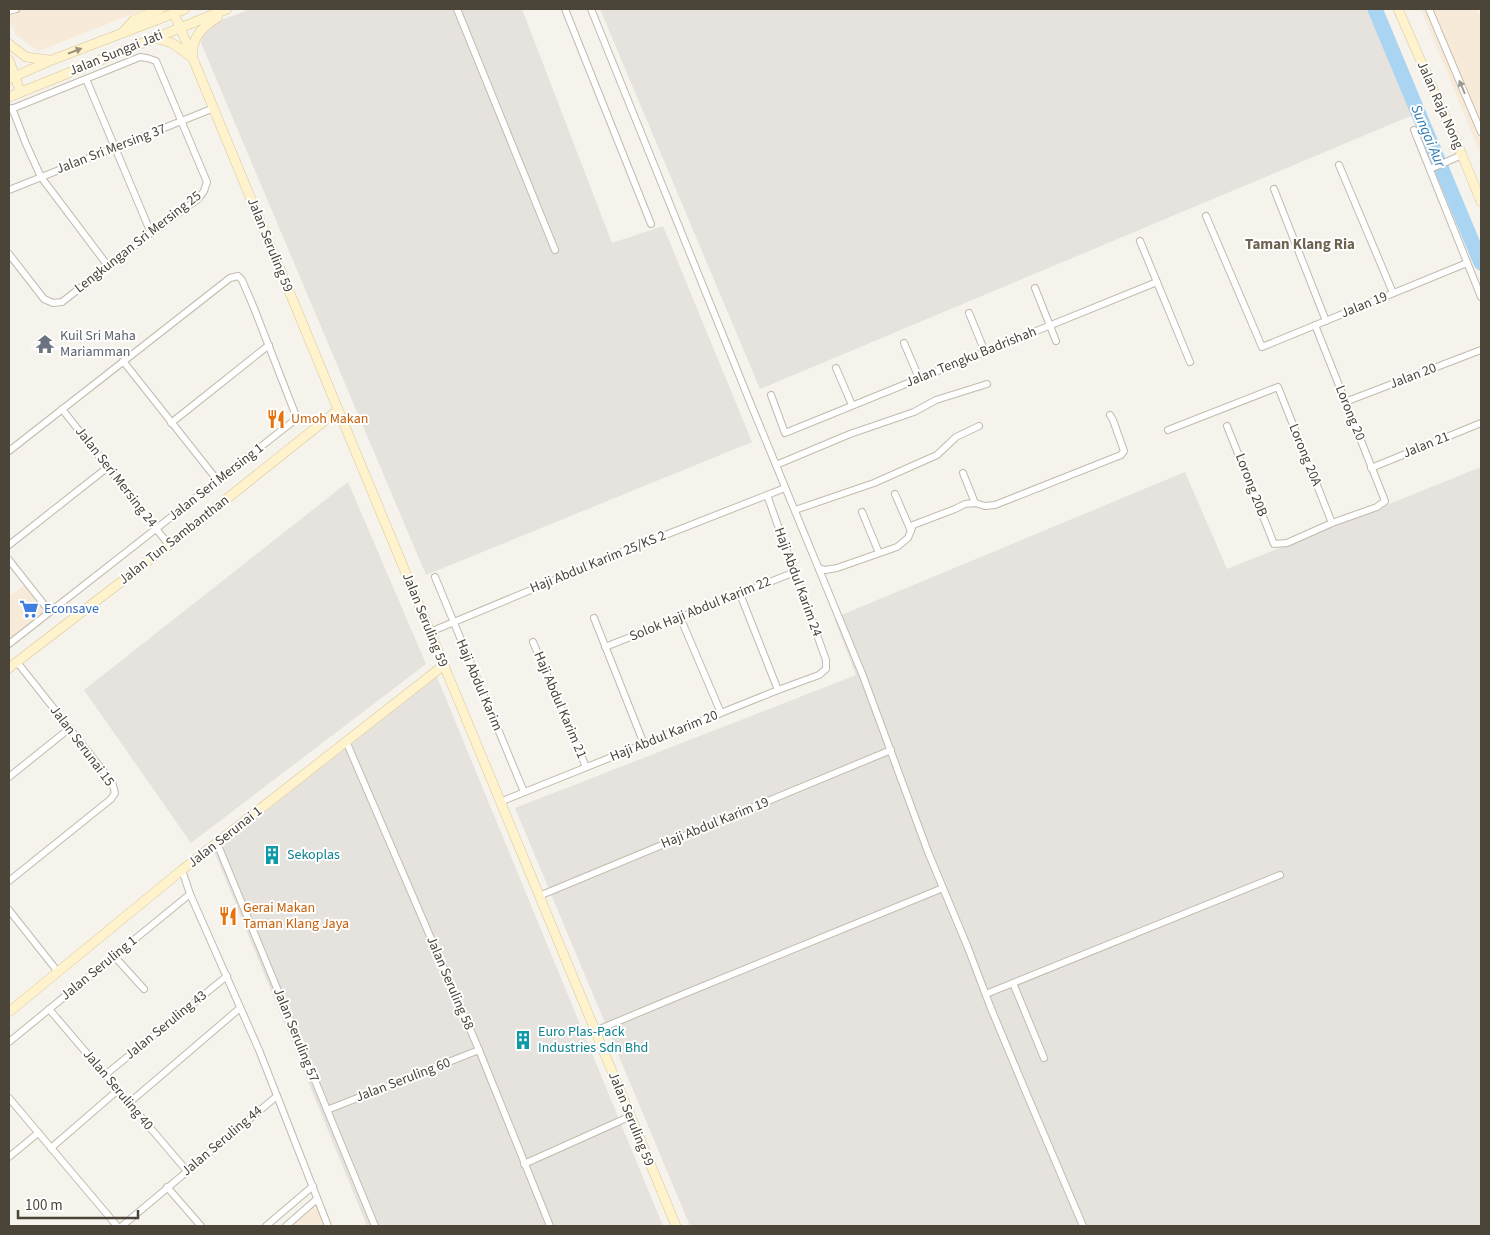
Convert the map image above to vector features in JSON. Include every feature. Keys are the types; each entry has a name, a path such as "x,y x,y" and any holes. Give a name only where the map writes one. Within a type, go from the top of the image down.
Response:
{"main road":[{"path":"123,32 134,20 160,9"},
{"name":"Jalan Sungai Jati","path":"12,78 52,60 185,9"},
{"name":"Jalan Sungai Jati","path":"9,97 227,9"},
{"path":"193,58 192,48 199,32 204,26 231,9"},
{"name":"Jalan Raja Nong","path":"1398,9 1481,202"},
{"name":"Jalan Seruling 59","path":"174,13 676,1226"},
{"path":"153,38 172,42 193,58"},
{"path":"9,44 26,57 52,60"},
{"path":"9,60 12,78 20,92"},
{"name":"Jalan Tun Sambanthan","path":"9,668 162,536 338,410"},
{"name":"Jalan Serunai 1","path":"9,1012 182,870 444,664"}],"street":[{"path":"9,11 16,9"},
{"path":"457,9 555,250"},
{"path":"565,9 651,224"},
{"path":"591,9 863,676 928,852 1083,1226"},
{"path":"1430,9 1481,132"},
{"name":"Lengkungan Sri Mersing 25","path":"9,254 44,300 53,303 62,302 198,198 204,191 207,182 156,61 140,58 10,109"},
{"path":"86,79 151,233"},
{"name":"Jalan Sri Mersing 37","path":"9,190 214,108"},
{"path":"10,109 41,177 108,266"},
{"path":"1414,130 1481,297"},
{"path":"1430,170 1462,155"},
{"path":"1339,165 1393,293"},
{"path":"1274,189 1326,321"},
{"name":"Jalan 19","path":"1206,216 1262,347 1467,263"},
{"path":"1140,241 1190,362"},
{"name":"Jalan Seri Mersing 1","path":"9,644 50,612 162,536 218,481 295,420 296,416 292,404 269,345 242,280 238,276 230,278 123,361"},
{"name":"Jalan Tengku Badrishah","path":"771,395 785,433 1156,282"},
{"path":"1036,288 1056,341"},
{"path":"968,313 984,352"},
{"name":"Lorong 20","path":"1315,325 1385,501 1377,507 1332,524"},
{"path":"904,343 919,378"},
{"path":"172,422 269,345"},
{"name":"Jalan 20","path":"1345,402 1481,350"},
{"path":"9,451 123,361 218,481"},
{"path":"836,368 852,405"},
{"path":"776,465 850,434 914,412 936,400 987,384"},
{"name":"Lorong 20A","path":"1168,430 1278,387 1332,524"},
{"name":"Jalan Seri Mersing 24","path":"62,409 162,536"},
{"path":"818,568 825,570 837,568 897,547 908,538 913,525 965,504 995,505 1121,455 1124,451 1110,414"},
{"name":"Jalan 21","path":"1371,468 1481,423"},
{"path":"795,510 874,483 937,455 956,437 979,426"},
{"name":"Lorong 20B","path":"1227,426 1274,544 1287,543 1332,524"},
{"path":"9,545 108,467"},
{"path":"963,473 975,503"},
{"name":"Haji Abdul Karim 25/KS 2","path":"430,632 785,488"},
{"path":"895,494 911,531"},
{"name":"Haji Abdul Karim 24","path":"767,495 826,660 826,669"},
{"path":"862,512 879,554"},
{"path":"9,560 50,612"},
{"name":"Solok Haji Abdul Karim 22","path":"606,647 795,572"},
{"name":"Haji Abdul Karim","path":"435,577 524,792"},
{"path":"740,594 778,690"},
{"path":"680,617 721,713"},
{"path":"594,618 644,744"},
{"name":"Haji Abdul Karim 21","path":"533,642 586,767"},
{"name":"Jalan Serunai 15","path":"9,881 111,799 115,793 112,782 17,662"},
{"name":"Haji Abdul Karim 20","path":"500,802 778,690 820,675 826,669"},
{"path":"9,778 70,728"},
{"name":"Jalan Seruling 58","path":"346,741 479,1050 550,1226"},
{"name":"Haji Abdul Karim 19","path":"540,896 891,750"},
{"name":"Jalan Seruling 57","path":"217,843 376,1226"},
{"path":"182,870 190,894 259,1050 328,1226"},
{"path":"986,994 1280,875"},
{"path":"595,1031 943,888"},
{"name":"Jalan Seruling 1","path":"9,1042 190,894"},
{"path":"9,910 58,972"},
{"path":"114,956 144,989"},
{"name":"Jalan Seruling 43","path":"105,1075 227,976"},
{"path":"1014,983 1044,1058"},
{"path":"129,1103 240,1008"},
{"name":"Jalan Seruling 40","path":"49,1009 187,1171"},
{"name":"Jalan Seruling 60","path":"327,1110 479,1050"},
{"path":"50,1148 118,1090"},
{"name":"Jalan Seruling 44","path":"122,1226 277,1096"},
{"path":"9,1098 117,1226"},
{"path":"524,1164 630,1116"},
{"path":"9,1157 38,1132"},
{"path":"266,1226 313,1186"},
{"path":"167,1187 201,1226"},
{"path":"286,1226 317,1199"}],"shaded area":[{"path":"9,9 145,9 39,51 16,35 9,20"},
{"path":"250,9 522,9 612,243 663,226 752,442 426,575 201,43 204,27"},
{"path":"600,9 1370,9 1413,115 760,389"},
{"path":"1421,9 1477,9 1481,18 1481,155"},
{"path":"1481,467 1481,1226 690,1226 515,808 856,675 834,618 1185,472 1227,569"},
{"path":"348,482 426,664 191,843 84,690"},
{"path":"25,585 45,611 9,640 9,597"},
{"path":"437,677 663,1226 367,1226 214,851"},
{"path":"316,1204 325,1226 290,1226"}],"waterway":[{"name":"Sungai Aur","path":"1375,9 1481,263"}],"place":[{"name":"Kuil Sri Maha Mariamman","path":"45,344"},
{"name":"Umoh Makan","path":"276,419"},
{"name":"Econsave","path":"29,609"},
{"name":"Sekoplas","path":"272,855"},
{"name":"Gerai Makan Taman Klang Jaya","path":"228,916"},
{"name":"Euro Plas-Pack Industries Sdn Bhd","path":"523,1040"}],"district":[{"name":"Taman Klang Ria","path":"1300,244"}]}
